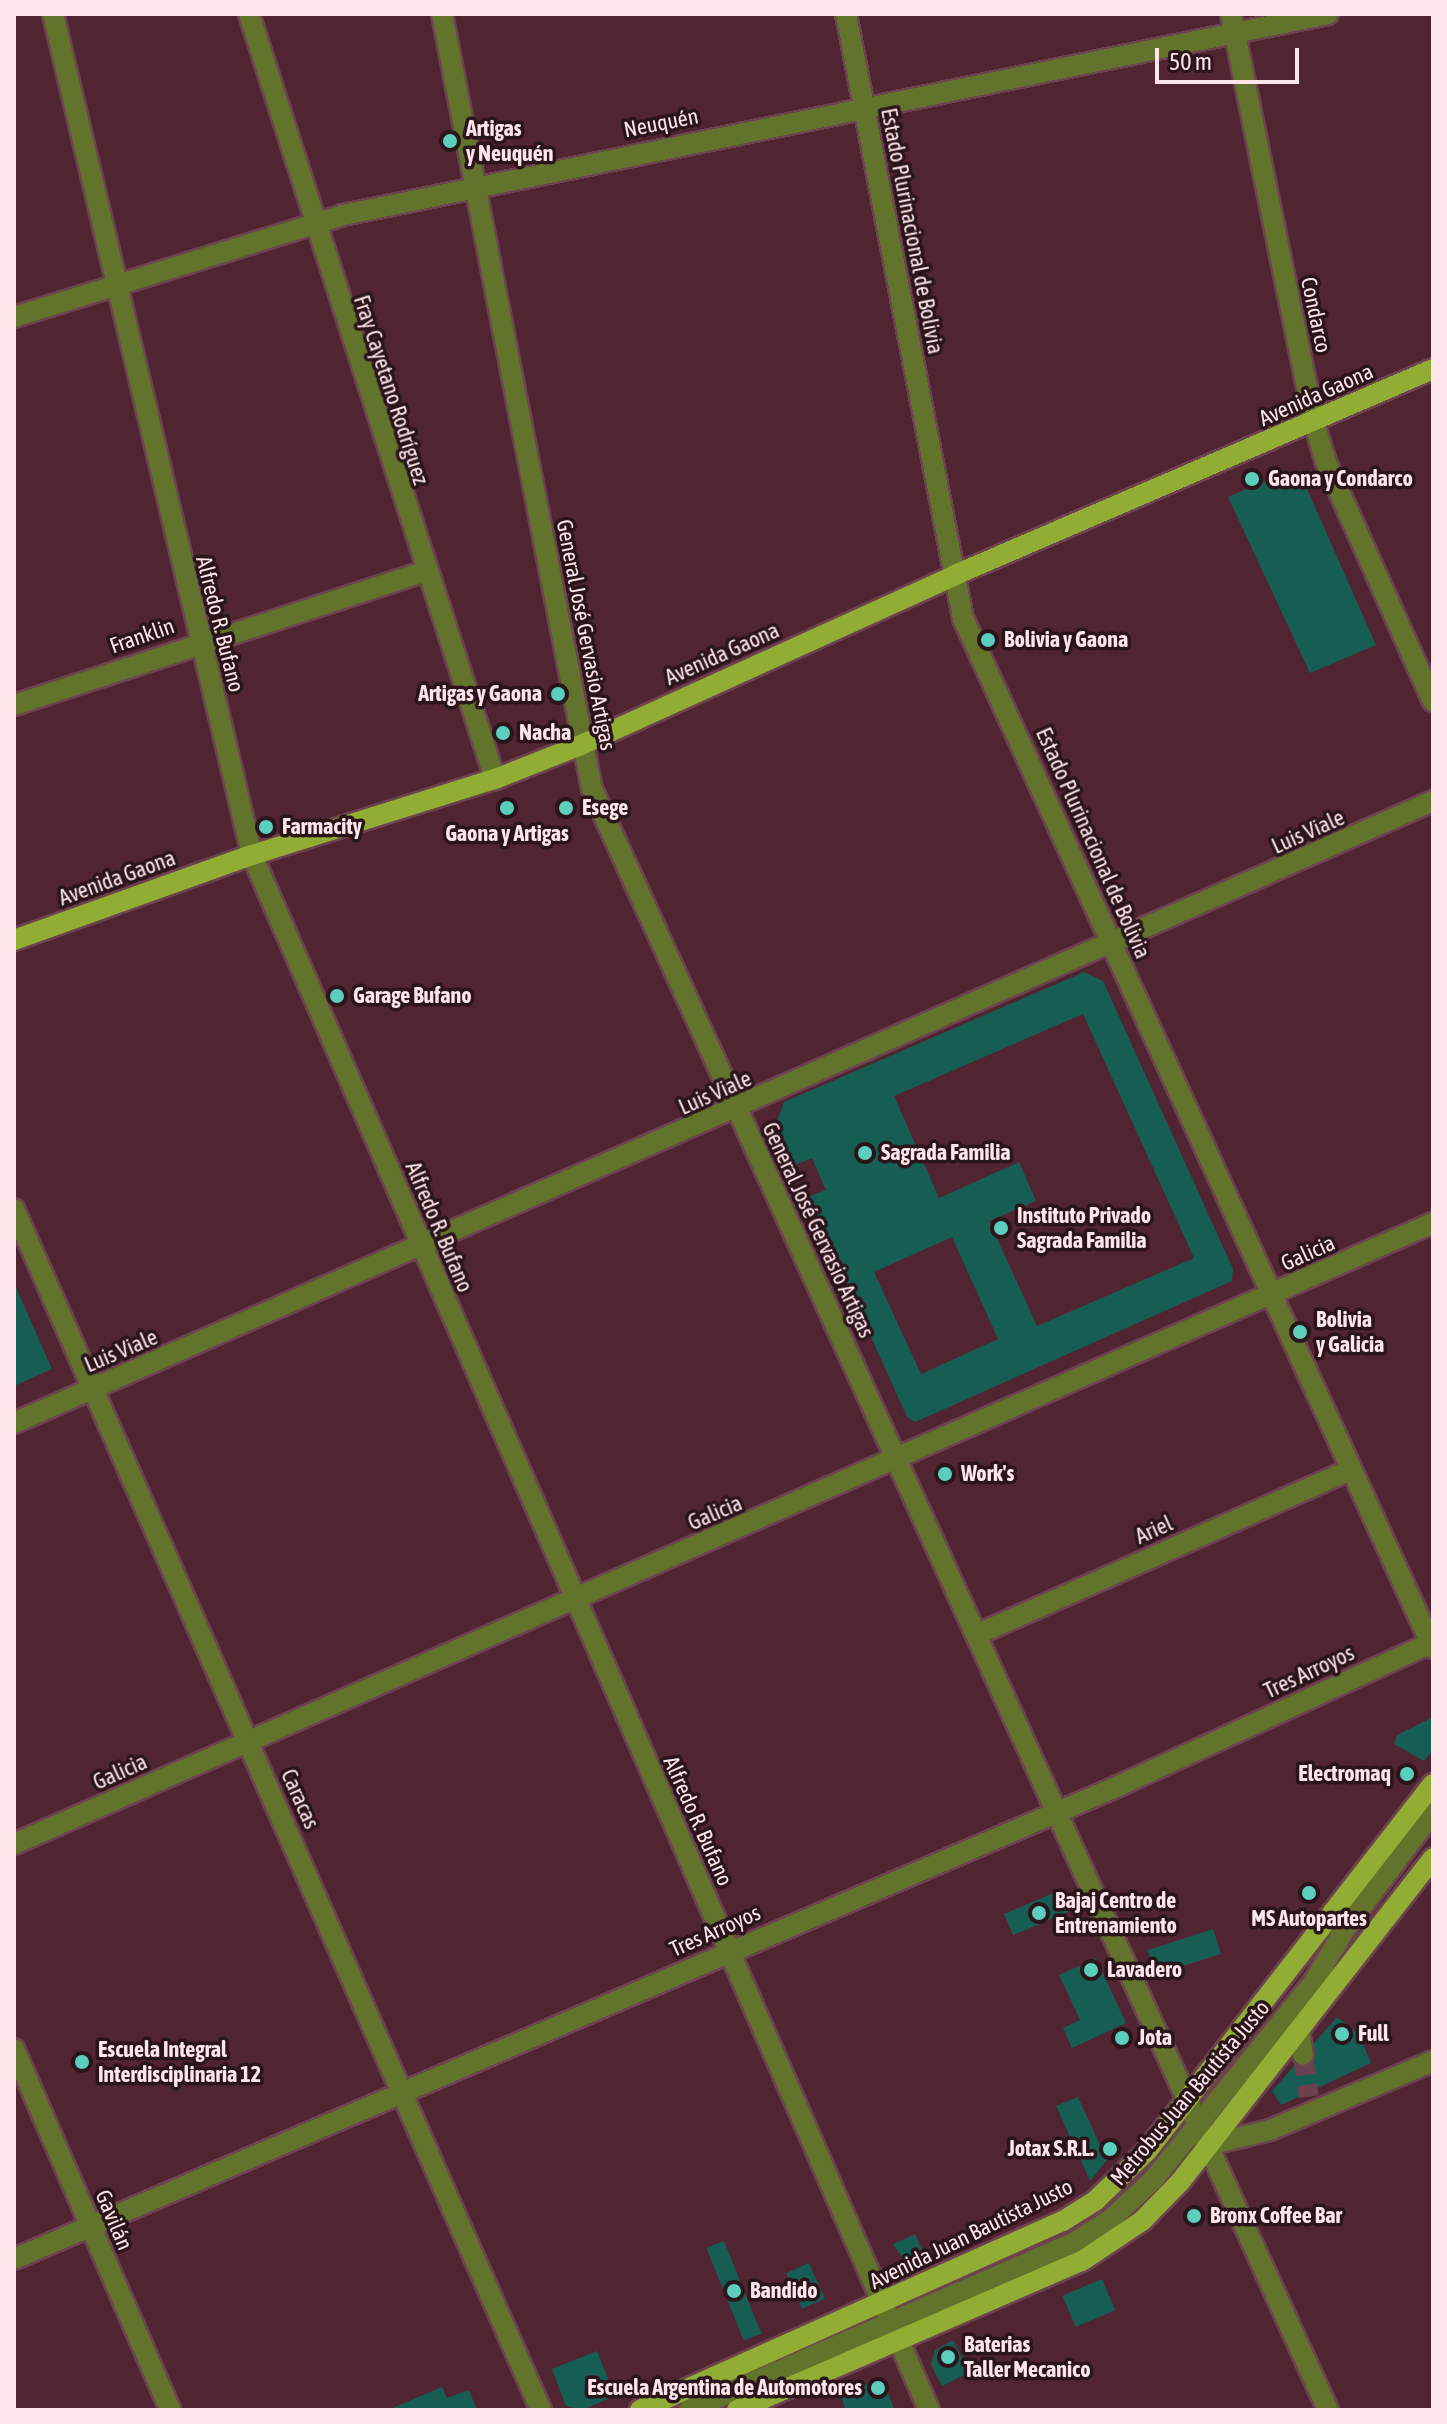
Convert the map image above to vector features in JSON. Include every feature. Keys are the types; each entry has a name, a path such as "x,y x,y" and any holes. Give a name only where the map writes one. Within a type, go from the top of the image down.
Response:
{"main road":[{"name":"Avenida Gaona","path":"14,940 252,855 495,779 581,745 955,575 1314,423 1433,369"},
{"name":"Avenida Juan Bautista Justo","path":"737,2410 1096,2200 1147,2151 1433,1784"},
{"name":"Avenida Juan Bautista Justo","path":"640,2410 1113,2242 1166,2198 1433,1858"}],"street":[{"name":"Alfredo R. Bufano","path":"53,14 199,642 252,855 929,2410"},
{"name":"Fray Cayetano Rodríguez","path":"249,14 424,572 495,779"},
{"name":"General José Gervasio Artigas","path":"442,14 477,185 581,745 592,789 1328,2410"},
{"name":"Estado Plurinacional de Bolivia","path":"846,14 963,618 1114,945 1349,1470 1432,1644"},
{"name":"Neuquén","path":"14,317 117,289 315,225 477,185 864,106 1232,23 1328,14"},
{"name":"Condarco","path":"1232,23 1314,423 1325,460 1433,701"},
{"name":"Franklin","path":"14,705 199,642 424,572"},
{"name":"Luis Viale","path":"14,1423 1114,945 1433,801"},
{"name":"Caracas","path":"14,1209 541,2410"},
{"name":"Galicia","path":"14,1844 574,1598 899,1460 1433,1223"},
{"name":"Ariel","path":"978,1634 1349,1470"},
{"name":"Tres Arroyos","path":"14,2259 403,2095 1432,1644"},
{"name":"Metrobus Juan Bautista Justo","path":"689,2410 1075,2242 1111,2219 1153,2180 1313,1983 1345,1929 1433,1812"},
{"path":"1299,2030 1303,2055"},
{"name":"Gavilán","path":"14,2049 170,2410"},
{"path":"1208,2145 1270,2130 1310,2105 1433,2061"}],"building":[{"path":"1282,474 1303,480 1376,645 1310,673 1228,497"},
{"path":"1084,972 1103,981 1233,1269 1232,1281 915,1422 907,1417 808,1197 826,1190 812,1158 793,1166 776,1124 784,1102","holes":["1083,1014 1194,1258 1037,1326 989,1221 1036,1201 1019,1162 939,1198 894,1096","952,1237 998,1339 921,1374 874,1272"]},
{"path":"14,1283 52,1369 14,1386"},
{"path":"1433,1717 1433,1750 1424,1761 1394,1744 1397,1735"},
{"name":"Bajaj Centro de Entrenamiento","path":"1063,1889 1072,1910 1013,1935 1004,1914"},
{"path":"1213,1929 1221,1954 1155,1975 1147,1950"},
{"path":"1096,1958 1126,2023 1072,2048 1063,2028 1080,2020 1059,1975"},
{"path":"1337,2017 1359,2034 1371,2063 1281,2105 1272,2091 1295,2065 1312,2065 1314,2043"},
{"path":"1078,2097 1107,2160 1090,2181 1056,2106"},
{"path":"915,2234 925,2256 907,2264 893,2244"},
{"name":"Bandido","path":"724,2241 761,2334 744,2341 706,2248"},
{"path":"809,2263 825,2299 802,2309 786,2273"},
{"path":"1102,2279 1115,2310 1076,2327 1062,2296"},
{"name":"Baterias Taller Mecanico","path":"953,2340 970,2372 942,2386 931,2365 935,2350"},
{"path":"597,2351 615,2396 582,2410 566,2406 552,2369"},
{"path":"881,2378 895,2410 846,2410 840,2395"},
{"path":"442,2387 447,2398 469,2390 477,2410 388,2410"}],"tunnel":[{"path":"1303,2055 1309,2097"}],"place":[{"name":"Artigas y Neuquén","path":"450,141"},
{"name":"Gaona y Condarco","path":"1252,479"},
{"name":"Bolivia y Gaona","path":"988,640"},
{"name":"Artigas y Gaona","path":"558,694"},
{"name":"Nacha","path":"503,733"},
{"name":"Gaona y Artigas","path":"507,808"},
{"name":"Esege","path":"566,808"},
{"name":"Farmacity","path":"266,827"},
{"name":"Garage Bufano","path":"337,996"},
{"name":"Sagrada Familia","path":"865,1153"},
{"name":"Instituto Privado Sagrada Familia","path":"1001,1228"},
{"name":"Bolivia y Galicia","path":"1300,1332"},
{"name":"Work's","path":"945,1474"},
{"name":"Electromaq","path":"1407,1774"},
{"name":"MS Autopartes","path":"1309,1893"},
{"name":"Bajaj Centro de Entrenamiento","path":"1039,1913"},
{"name":"Lavadero","path":"1091,1970"},
{"name":"Full","path":"1342,2034"},
{"name":"Jota","path":"1122,2038"},
{"name":"Escuela Integral Interdisciplinaria 12","path":"82,2062"},
{"name":"Jotax S.R.L.","path":"1110,2149"},
{"name":"Bronx Coffee Bar","path":"1194,2216"},
{"name":"Bandido","path":"734,2291"},
{"name":"Baterias Taller Mecanico","path":"948,2357"},
{"name":"Escuela Argentina de Automotores","path":"878,2388"}]}
